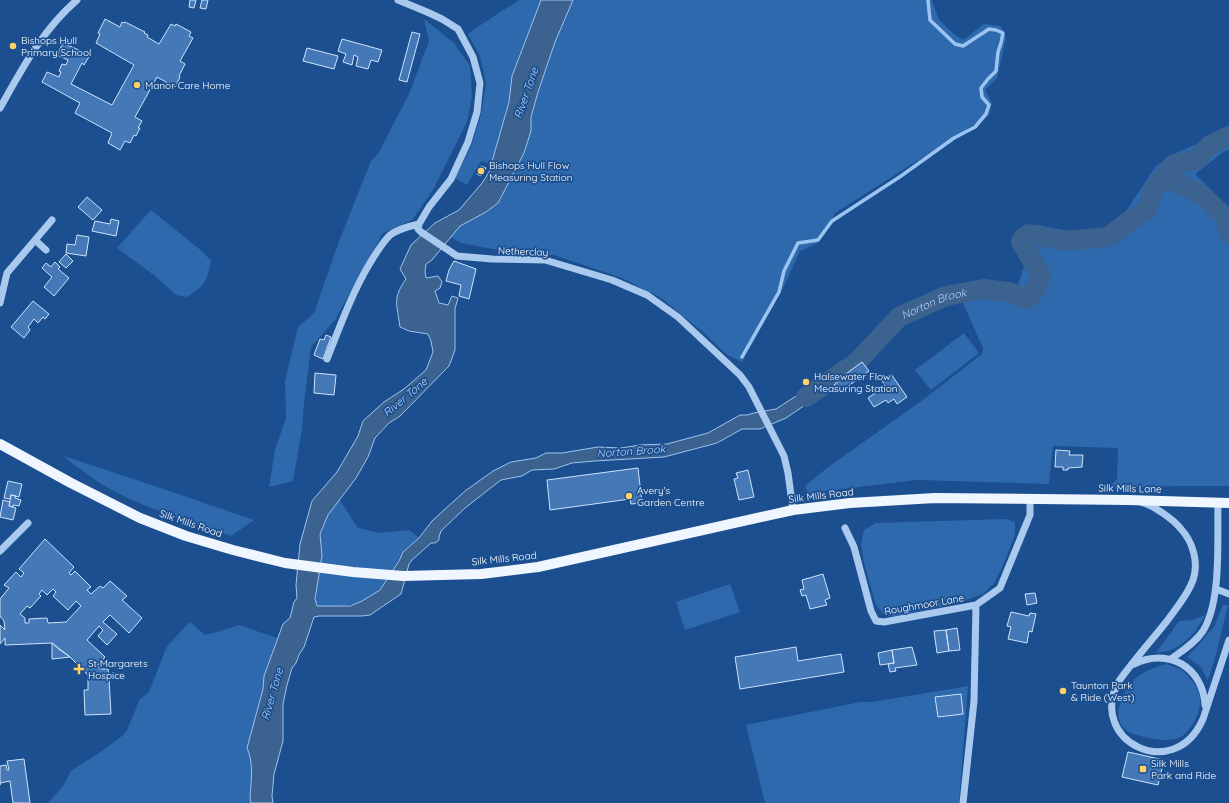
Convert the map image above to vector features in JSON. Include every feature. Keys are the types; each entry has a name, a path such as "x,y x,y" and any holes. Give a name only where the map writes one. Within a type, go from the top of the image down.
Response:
{"main road":[{"name":"Silk Mills Road","path":"1,445 140,518 193,538 233,550 285,562 376,575 428,576 481,574 538,567 794,510 850,503 935,498 1030,499"},
{"name":"Silk Mills Lane","path":"1030,499 1229,503"}],"street":[{"path":"0,108 42,38 60,16 77,0"},
{"path":"327,359 359,283 378,251 391,235 402,229 419,224 429,207 451,179 468,142 477,112 480,83 473,57 458,30 427,12 398,0"},
{"path":"0,303 7,273 52,220"},
{"name":"Netherclay","path":"419,224 418,229 421,232 457,256 470,258 545,260 612,280 647,295 678,317 740,375 749,387 784,456 794,510"},
{"path":"35,240 46,250"},
{"name":"Roughmoor Lane","path":"845,528 854,547 871,611 876,621 884,622 976,605 1000,588 1030,515 1030,499"},
{"path":"1128,500 1144,503 1177,524 1187,535 1190,541 1195,567 1194,579 1183,599 1119,680 1114,690 1111,709 1113,719 1123,736 1135,745 1149,751 1158,752 1178,748 1194,736 1199,728 1206,709 1229,640"},
{"path":"1171,659 1190,645 1202,632 1210,618 1216,589 1218,503"},
{"path":"0,551 28,523"},
{"path":"1216,589 1229,594"},
{"path":"963,803 974,701 976,605"},
{"path":"1131,666 1143,660 1157,657 1171,659 1183,664 1193,672 1201,683 1205,696 1206,709"}],"shaded area":[{"path":"519,0 541,0 512,76 509,102 491,164 481,161 467,185 455,178 471,147 481,114 486,83 480,56 468,34"},
{"path":"573,0 932,0 939,20 963,40 984,24 1001,26 1006,38 997,78 985,90 992,103 989,115 835,213 818,243 800,251 785,284 742,362 726,354 704,333 661,298 622,278 554,255 517,253 487,248 461,243 450,237 460,226 486,212 498,203 524,153 531,131 531,117 538,92 555,42"},
{"path":"424,19 454,43 470,66 472,97 467,122 433,190 412,220 383,233 335,320 311,347 302,429 293,481 269,487 275,450 286,418 285,381 298,327 314,313 338,244 371,161 379,152 409,94 429,41"},
{"path":"1229,129 1229,150 1225,151 1195,174 1229,212 1229,486 1172,486 1107,489 1117,479 1118,448 1053,446 1049,484 917,480 808,493 805,486 827,468 924,399 982,354 983,348 962,301 958,287 974,282 1017,288 1025,264 1014,245 1018,230 1037,225 1086,234 1101,233 1113,223 1116,218 1124,214 1156,166 1172,155"},
{"path":"151,210 203,252 211,261 208,274 204,282 198,290 187,297 176,295 155,276 117,248"},
{"path":"964,333 979,353 931,390 915,370"},
{"path":"63,456 254,520 231,536 161,512 127,497 95,480"},
{"path":"339,499 358,528 380,533 409,530 419,538 402,553 386,582 372,595 358,602 342,606 317,606 315,600 322,556 320,534 328,515"},
{"path":"1005,519 1015,522 1015,535 1002,568 994,583 983,594 958,603 895,616 885,616 876,605 864,563 861,544 864,530 876,523"},
{"path":"730,584 740,612 685,630 676,602"},
{"path":"1223,605 1228,605 1216,655 1208,680 1200,666 1187,657 1215,625"},
{"path":"1205,615 1199,626 1186,641 1169,651 1156,653 1179,621 1193,620"},
{"path":"190,622 205,635 239,625 277,638 264,676 263,689 247,748 250,757 252,775 250,796 251,803 48,803 63,786 71,771 102,751 122,736 127,730 140,699 149,692 167,646"},
{"path":"1166,664 1182,670 1197,688 1200,705 1196,718 1184,735 1179,738 1168,740 1155,739 1131,733 1124,728 1120,722 1118,714 1122,698 1136,678 1158,666"},
{"path":"968,686 959,803 765,803 746,725 860,702 873,702"}],"water":[{"name":"River Tone","path":"541,0 573,0 555,42 538,92 531,117 531,131 524,153 498,203 486,212 460,226 432,260 426,264 426,278 438,276 442,282 440,288 435,291 439,303 448,305 452,296 458,298 455,309 455,350 449,366 400,416 389,423 375,438 368,457 356,478 328,515 320,534 322,556 315,599 317,606 350,606 362,601 380,590 399,561 403,552 419,538 432,521 465,491 493,471 511,462 536,458 546,453 562,453 598,447 621,448 640,445 667,444 708,433 740,415 776,409 810,387 819,383 829,382 817,397 786,418 760,429 742,429 717,443 664,457 572,463 554,469 532,470 522,476 501,480 465,508 441,531 439,540 435,543 431,543 412,560 409,564 401,594 370,615 314,617 304,647 292,668 287,685 283,704 283,741 274,774 272,796 273,803 251,803 250,796 252,775 250,757 247,748 263,689 264,676 283,624 290,618 294,602 297,598 296,585 300,544 312,501 337,472 358,436 363,421 384,402 404,389 426,370 433,352 428,334 409,331 400,327 397,297 406,279 400,269 411,245 435,223 459,210 482,183 489,172 509,102 512,76"}],"building":[{"path":"190,0 196,0 194,8 189,7"},
{"path":"202,0 208,0 206,9 200,8"},
{"name":"Manor Care Home","path":"105,19 120,27 122,22 125,22 145,32 144,33 148,35 147,37 159,44 171,24 175,26 176,24 191,32 189,36 193,38 180,61 185,64 175,87 157,77 135,117 142,121 136,136 134,135 130,143 125,141 120,150 108,143 112,133 75,113 80,103 42,82 47,72 59,77 61,72 59,71 62,64 66,65 68,60 57,55 63,43 90,55 84,65 82,63 71,84 112,105 134,65 96,43 100,34 98,33"},
{"path":"412,32 420,34 407,82 399,80"},
{"path":"342,39 382,50 378,62 371,60 368,69 356,66 358,57 354,55 352,65 343,62 346,54 338,51"},
{"path":"307,48 338,56 334,69 303,61"},
{"name":"Bishops Hull Flow Measuring Station","path":"481,166 486,168 481,176 477,174"},
{"path":"87,197 102,210 93,220 78,207"},
{"path":"111,219 119,221 116,236 92,231 95,221 110,224"},
{"path":"77,235 89,237 86,256 66,253 67,244 75,245"},
{"path":"66,254 73,261 66,268 59,262"},
{"path":"454,261 476,269 469,299 459,296 461,285 446,281 449,270"},
{"path":"55,262 60,267 58,269 69,278 54,296 44,287 52,277 42,268 46,263 51,267"},
{"path":"33,301 49,314 45,319 43,317 38,323 34,319 28,327 30,330 24,338 11,327"},
{"path":"326,335 331,337 323,359 314,355 320,339 324,340"},
{"path":"862,362 869,371 840,392 834,385 840,380 839,379"},
{"path":"315,373 336,375 334,395 314,393"},
{"path":"891,374 907,397 897,404 894,399 888,403 886,400 874,407 868,398 886,386 882,381"},
{"path":"1056,450 1070,451 1069,455 1083,455 1082,467 1063,470 1063,467 1055,467"},
{"path":"638,468 642,503 631,504 630,499 550,510 547,480"},
{"path":"748,470 754,497 739,500 734,479 738,478 736,473"},
{"path":"8,481 22,484 19,497 11,495 10,499 4,498"},
{"path":"11,495 16,496 15,498 21,500 19,506 9,506"},
{"path":"3,500 10,502 9,506 16,508 13,520 0,517"},
{"path":"45,539 74,567 69,573 71,575 75,571 91,587 87,590 91,594 100,586 103,588 110,581 127,596 122,600 142,618 129,633 110,615 103,622 117,634 107,645 98,636 103,630 99,626 87,640 105,657 97,666 101,669 108,669 111,714 85,715 84,690 88,690 88,675 70,657 52,643 5,645 5,638 0,644 0,625 5,630 4,621 0,616 0,599 9,588 4,585 16,572 21,577 24,573 19,569","holes":["53,589 56,592 53,596 68,610 76,601 81,606 66,622 48,623 47,618 29,619 29,623 25,623 25,618 20,614 27,606 30,608 41,596 39,594 42,590 47,595"]},
{"path":"823,574 830,598 825,600 827,605 810,609 806,595 802,596 800,590 804,589 802,580"},
{"path":"1035,593 1037,603 1027,605 1025,594"},
{"path":"1011,612 1029,616 1030,613 1036,614 1032,632 1029,631 1027,643 1008,639 1011,627 1007,626"},
{"path":"957,628 960,650 949,651 946,630"},
{"path":"946,630 949,651 937,653 934,631"},
{"path":"52,643 60,650 70,657 52,659"},
{"path":"796,647 798,661 841,654 844,672 740,689 735,657"},
{"path":"912,647 917,665 895,668 896,671 890,672 888,664 894,663 892,650"},
{"path":"892,650 894,663 880,665 878,653"},
{"path":"961,694 963,714 938,717 935,697"},
{"name":"Silk Mills Park and Ride","path":"1128,752 1164,760 1158,785 1122,777"},
{"path":"24,759 30,803 13,803 10,781 0,783 0,766 6,765 7,770 9,770 7,761"}],"waterway":[{"path":"742,357 779,292 784,271 798,243 818,240 832,221 901,176 954,138 975,127 986,114 989,105 982,97 981,88 996,71 998,52 1003,33 989,29 963,46 955,44 930,20 928,0"},
{"name":"Norton Brook","path":"806,397 857,362 899,317 946,296 984,289 1008,292 1027,299 1037,287 1041,275 1021,242 1024,237 1029,234 1065,241 1108,237 1147,210 1153,190 1174,164 1196,160 1210,145 1229,136"},
{"path":"1165,177 1201,194 1225,217 1229,233"}],"place":[{"name":"Bishops Hull Primary School","path":"13,46"},
{"name":"Manor Care Home","path":"137,85"},
{"name":"Bishops Hull Flow Measuring Station","path":"481,171"},
{"name":"Halsewater Flow Measuring Station","path":"806,382"},
{"name":"Avery's Garden Centre","path":"629,496"},
{"name":"St Margarets Hospice","path":"79,669"},
{"name":"Taunton Park & Ride (West)","path":"1063,691"},
{"name":"Silk Mills Park and Ride","path":"1143,769"}]}
